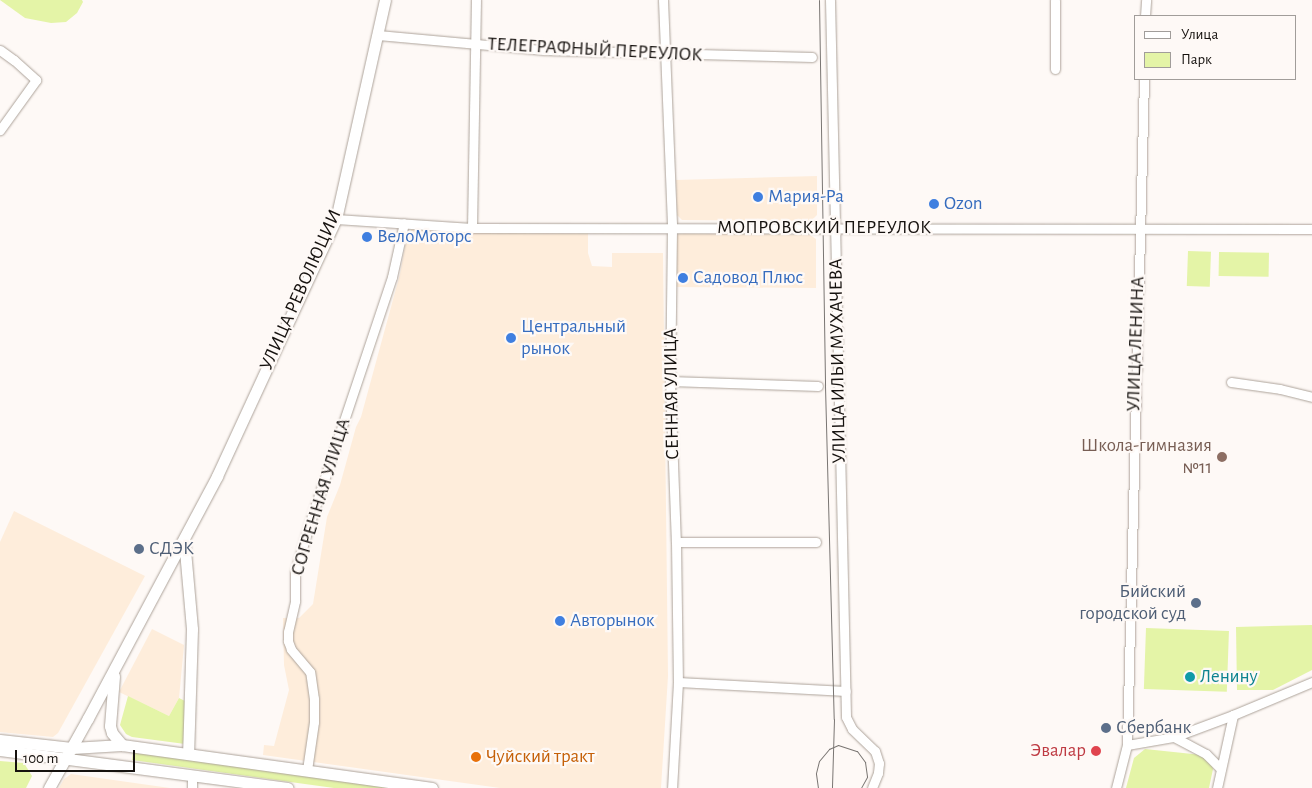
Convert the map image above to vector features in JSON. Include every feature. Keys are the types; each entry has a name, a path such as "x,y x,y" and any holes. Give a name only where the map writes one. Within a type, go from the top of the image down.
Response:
{"main road":[{"name":"УЛИЦА РЕВОЛЮЦИИ","path":"49,788 217,476 336,219 385,0"},
{"path":"184,538 192,629 188,754"},
{"path":"114,670 110,726 112,733 122,745"},
{"path":"0,740 72,748 122,745 432,788"},
{"path":"118,764 109,758 108,752 112,748 122,745"},
{"path":"0,750 118,764 287,788"}],"street":[{"path":"472,228 476,0"},
{"name":"СЕННАЯ УЛИЦА","path":"663,0 672,228 670,381 676,542 678,682 672,788"},
{"name":"УЛИЦА ИЛЬИ МУХАЧЕВА","path":"830,0 846,691 848,723 876,751 879,762 878,773 872,788"},
{"path":"1055,0 1055,69"},
{"path":"1145,15 1146,0"},
{"name":"ТЕЛЕГРАФНЫЙ ПЕРЕУЛОК","path":"378,35 544,50 665,55 812,57"},
{"path":"0,50 36,80 0,130"},
{"name":"УЛИЦА ЛЕНИНА","path":"1116,788 1126,745 1144,80"},
{"name":"МОПРОВСКИЙ ПЕРЕУЛОК","path":"336,219 472,228 1312,229"},
{"name":"СОГРЕННАЯ УЛИЦА","path":"308,770 314,722 313,680 310,672 291,649 288,641 288,632 295,601 295,572 392,277 404,224"},
{"path":"670,381 818,386"},
{"path":"1231,382 1312,396"},
{"path":"676,542 816,542"},
{"path":"678,682 846,691"},
{"path":"1126,745 1174,737 1312,682"},
{"path":"1216,788 1233,715"},
{"path":"1174,737 1206,754 1221,769"},
{"path":"192,774 192,788"}],"shaded area":[{"path":"817,176 817,215 811,221 682,220 677,215 676,180"},
{"path":"412,229 493,233 588,232 588,253 592,266 612,267 612,253 663,253 668,676 661,788 500,788 263,755 264,745 274,746 289,690 284,665 283,618 299,618 313,604 327,517 340,485 356,427 361,417 400,274 407,234"},
{"path":"680,232 810,235 816,239 816,288 676,287 676,237"},
{"path":"14,511 145,576 58,733 53,737 0,732 0,542"},
{"path":"152,629 184,645 179,698 169,716 119,692"},
{"path":"71,774 170,788 59,788 64,779"}],"green space":[{"path":"0,0 82,0 83,2 77,13 66,22 51,23 25,18"},
{"path":"1188,251 1211,252 1210,287 1187,286"},
{"path":"1219,252 1269,253 1269,277 1219,276"},
{"path":"1312,625 1312,670 1273,690 1237,690 1236,627"},
{"path":"1146,628 1229,631 1227,692 1144,689"},
{"path":"128,696 169,716 179,698 185,701 185,744 132,737 126,734 120,725"},
{"path":"1145,749 1202,755 1210,760 1213,769 1209,788 1126,788 1134,758"},
{"path":"133,752 394,788 334,788 132,760"},
{"path":"0,761 24,763 32,776 26,788 0,788"}],"tram line":[{"path":"819,0 825,386 834,719 832,788"},
{"path":"818,788 816,773 819,761 829,749 838,745 857,751 865,762 867,777 861,788"}],"place":[{"name":"Мария-Ра","path":"758,197"},
{"name":"Ozon","path":"934,204"},
{"name":"ВелоМоторс","path":"367,237"},
{"name":"Садовод Плюс","path":"683,278"},
{"name":"Центральный рынок","path":"511,338"},
{"name":"Школа-гимназия №11","path":"1222,457"},
{"name":"СДЭК","path":"139,549"},
{"name":"Бийский городской суд","path":"1196,603"},
{"name":"Авторынок","path":"560,621"},
{"name":"Ленину","path":"1190,677"},
{"name":"Сбербанк","path":"1106,728"},
{"name":"Эвалар","path":"1096,751"},
{"name":"Чуйский тракт","path":"476,757"}]}
